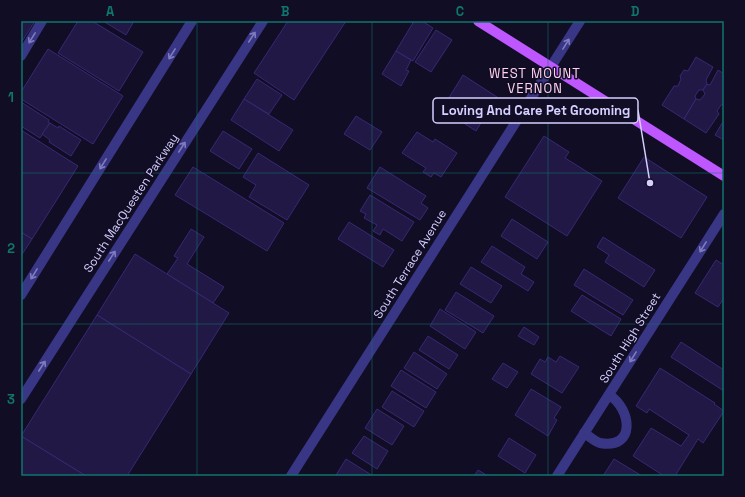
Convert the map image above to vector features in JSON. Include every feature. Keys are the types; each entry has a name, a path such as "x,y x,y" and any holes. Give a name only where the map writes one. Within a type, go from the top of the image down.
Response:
{"main road":[{"path":"478,21 724,176"}],"street":[{"path":"21,56 42,21"},
{"path":"21,295 192,21"},
{"name":"South MacQuesten Parkway","path":"21,399 263,21"},
{"name":"South Terrace Avenue","path":"291,476 580,21"},
{"name":"South High Street","path":"557,476 724,214"},
{"path":"584,433 599,443 611,443 622,440 625,435 627,420 622,408 614,398 609,395"}],"building":[{"path":"21,21 35,21 21,43"},
{"path":"78,21 92,21 143,52 119,91 58,53"},
{"path":"103,21 134,21 126,35"},
{"path":"288,21 346,21 294,100 254,73"},
{"path":"414,21 422,21 433,28 413,61 396,51"},
{"path":"436,30 452,40 431,72 415,62"},
{"path":"48,49 123,96 93,144 21,99 21,92"},
{"path":"396,51 411,60 406,70 409,71 401,86 382,74"},
{"path":"696,57 713,67 706,80 707,84 703,90 699,90 695,96 696,99 684,119 662,105 674,86 678,86 681,79 680,76 684,70 688,71"},
{"path":"718,70 724,74 724,104 721,105 717,111 719,114 706,133 684,119 696,99 700,100 705,94 703,90 707,84 710,85"},
{"path":"463,75 497,97 476,131 442,109"},
{"path":"257,79 282,95 269,114 244,99"},
{"path":"244,99 293,130 279,151 231,120"},
{"path":"21,102 49,120 48,122 50,123 40,138 21,126"},
{"path":"356,116 382,132 370,150 344,134"},
{"path":"724,120 724,140 715,135"},
{"path":"50,123 58,128 59,126 81,140 71,156 49,142 50,140 42,134"},
{"path":"21,130 78,166 32,239 21,232"},
{"path":"223,131 252,149 239,169 210,151"},
{"path":"417,132 433,142 435,139 457,153 441,177 434,173 431,177 423,172 426,168 402,153"},
{"path":"544,136 569,152 565,158 602,181 567,236 505,197"},
{"path":"258,153 309,185 287,220 249,197 256,185 243,177"},
{"path":"644,157 707,197 681,238 618,198"},
{"path":"193,167 284,223 267,251 175,195"},
{"path":"380,167 426,196 421,203 428,208 420,220 367,188"},
{"path":"370,195 414,222 402,241 383,229 380,235 373,231 377,225 364,218 366,214 360,211"},
{"path":"512,219 548,242 537,259 501,236"},
{"path":"349,222 394,250 383,267 338,239"},
{"path":"191,229 204,237 187,264 224,287 213,303 167,274 178,258 174,256"},
{"path":"21,232 32,239 21,256"},
{"path":"603,237 655,270 644,287 605,262 609,255 597,247"},
{"path":"492,246 525,267 521,274 534,282 528,291 481,262"},
{"path":"135,254 229,313 191,374 97,315"},
{"path":"716,260 724,265 724,298 718,307 695,293"},
{"path":"471,267 502,286 491,303 460,284"},
{"path":"584,269 633,300 623,315 574,285"},
{"path":"456,292 494,316 483,333 445,310"},
{"path":"582,295 621,319 611,336 571,311"},
{"path":"440,309 476,332 465,349 430,326"},
{"path":"97,315 191,374 127,476 86,476 21,436"},
{"path":"524,327 539,337 534,345 518,336"},
{"path":"428,336 458,355 449,369 419,350"},
{"path":"681,342 724,370 724,391 671,357"},
{"path":"414,352 447,374 437,389 404,368"},
{"path":"560,356 579,367 562,393 531,374 540,359 545,362 548,357 556,362"},
{"path":"503,363 518,372 507,388 492,379"},
{"path":"660,368 715,403 714,404 724,411 703,443 698,439 675,476 664,476 633,456 651,428 681,446 689,435 649,409 647,413 636,406"},
{"path":"401,370 436,392 426,408 391,386"},
{"path":"531,389 561,407 554,418 557,420 548,436 515,415"},
{"path":"392,391 424,411 414,427 382,407"},
{"path":"377,409 404,426 392,445 365,428"},
{"path":"21,436 86,476 21,476"},
{"path":"364,436 388,451 377,469 352,453"},
{"path":"509,438 536,455 525,473 498,456"},
{"path":"346,459 373,476 337,476 336,475"},
{"path":"614,459 642,476 603,476"},
{"path":"478,470 488,476 474,476"}],"place":[{"name":"Loving And Care Pet Grooming","path":"650,183"}],"district":[{"name":"WEST MOUNT VERNON","path":"535,80"}]}
